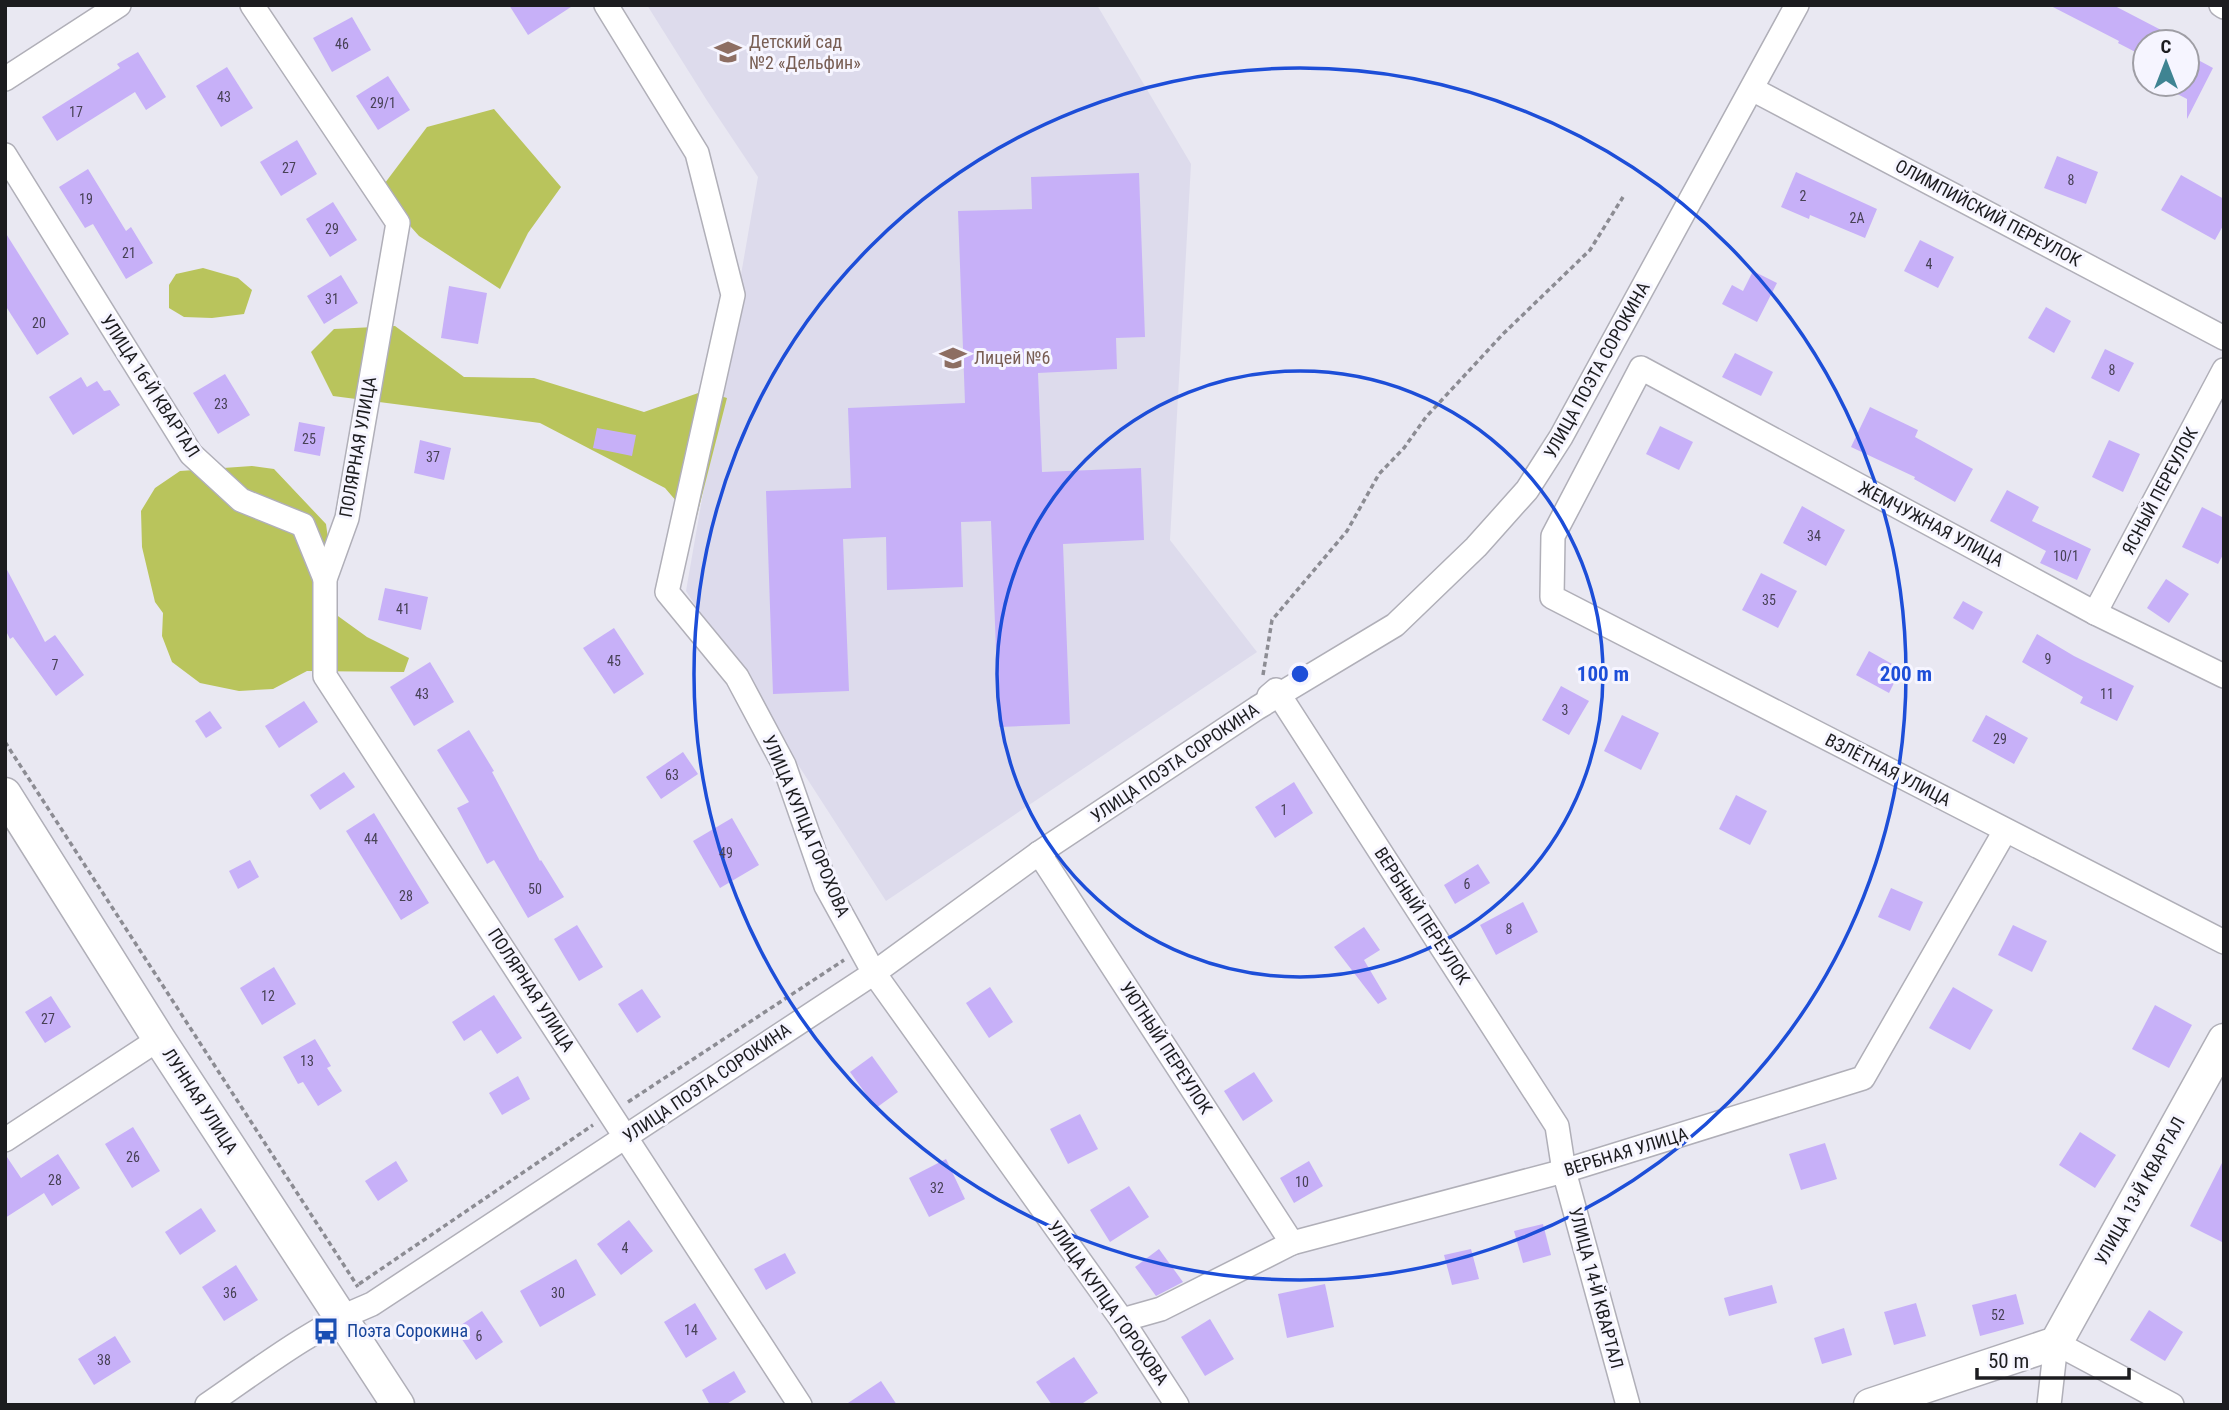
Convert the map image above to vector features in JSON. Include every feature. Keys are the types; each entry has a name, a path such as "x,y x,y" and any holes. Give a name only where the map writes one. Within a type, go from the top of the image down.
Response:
{"street":[{"path":"5,79 119,5"},
{"name":"ПОЛЯРНАЯ УЛИЦА","path":"252,5 398,223 347,518 325,579 325,676 800,1405"},
{"name":"УЛИЦА КУПЦА ГОРОХОВА","path":"606,5 697,153 733,295 667,592 737,677 783,765 827,886 874,973 1122,1320 1177,1405"},
{"name":"УЛИЦА ПОЭТА СОРОКИНА","path":"207,1405 313,1332 339,1317 372,1304 874,973 1039,853 1257,708 1395,625 1476,547 1527,490 1562,437 1797,5"},
{"name":"ОЛИМПИЙСКИЙ ПЕРЕУЛОК","path":"1752,89 2224,338"},
{"name":"УЛИЦА 16-Й КВАРТАЛ","path":"5,155 191,454 241,500 303,525 325,579"},
{"name":"ВЗЛЁТНАЯ УЛИЦА","path":"1641,368 1553,536 1552,597 2224,942"},
{"name":"ЖЕМЧУЖНАЯ УЛИЦА","path":"1641,368 2095,613 2224,676"},
{"name":"ЯСНЫЙ ПЕРЕУЛОК","path":"2095,613 2224,370"},
{"name":"ВЕРБНЫЙ ПЕРЕУЛОК","path":"1257,708 1276,690 1557,1126 1564,1171"},
{"name":"ЛУННАЯ УЛИЦА","path":"5,794 159,1039 398,1405"},
{"name":"ВЕРБНАЯ УЛИЦА","path":"1122,1320 1161,1308 1292,1243 1564,1171 1863,1078 2005,831"},
{"name":"УЮТНЫЙ ПЕРЕУЛОК","path":"1039,853 1292,1243"},
{"path":"5,1140 159,1039"},
{"name":"УЛИЦА 13-Й КВАРТАЛ","path":"2056,1343 2224,1040"},
{"name":"УЛИЦА 14-Й КВАРТАЛ","path":"1564,1171 1628,1405"},
{"path":"2049,1405 2056,1343"},
{"path":"1870,1405 2056,1343 2172,1405"}],"path":[{"path":"1257,708 1272,620 1347,531 1379,474 1404,448 1426,417 1503,334 1590,250 1623,197"},
{"path":"5,742 357,1286 372,1304"}],"shaded area":[{"name":"Лицей №6","path":"647,5 1097,5 1191,164 1170,540 1257,652 886,901 686,591 758,177"}],"green space":[{"path":"494,109 561,187 528,233 500,289 419,236 379,191 427,127"},
{"path":"203,268 238,278 252,290 244,314 212,318 184,317 169,308 169,285 176,274"},
{"path":"395,326 464,377 534,378 644,412 704,391 727,398 695,523 665,488 540,423 333,396 311,352 334,329"},
{"path":"252,466 274,469 326,524 331,611 367,637 409,658 404,672 307,671 273,689 239,691 200,683 172,662 162,636 163,613 155,602 142,547 141,511 155,488 180,471"}],"building":[{"path":"509,5 574,5 528,35"},
{"path":"2049,5 2113,5 2157,28 2131,28 2131,50 2118,43 2119,41"},
{"path":"352,17 371,50 332,72 313,38"},
{"path":"138,52 166,97 146,110 135,92 57,141 42,117 120,68 117,64"},
{"path":"2201,62 2213,68 2201,92"},
{"path":"227,67 253,108 221,127 196,86"},
{"path":"388,76 410,110 378,130 356,96"},
{"path":"2185,98 2198,98 2187,119"},
{"path":"297,140 317,174 281,196 260,162"},
{"path":"2057,156 2098,172 2086,204 2044,188"},
{"path":"88,169 126,231 131,227 153,263 126,279 93,224 85,228 59,187"},
{"path":"1796,172 1877,209 1865,238 1810,215 1809,219 1781,207"},
{"path":"1139,173 1145,337 1116,338 1117,369 1038,373 1042,472 1141,468 1144,540 1063,544 1070,724 999,727 991,521 961,522 963,587 887,590 886,537 843,539 849,691 773,694 766,491 851,488 848,408 965,403 958,211 1032,209 1031,177"},
{"path":"2181,175 2224,199 2224,224 2215,240 2161,210"},
{"path":"333,202 357,240 330,257 306,219"},
{"path":"5,232 69,334 37,355 5,305"},
{"path":"1920,240 1954,257 1938,288 1904,271"},
{"path":"1753,271 1777,283 1757,322 1722,304 1732,285 1743,291"},
{"path":"341,275 358,303 324,324 307,296"},
{"path":"449,286 487,293 478,344 441,338"},
{"path":"2046,307 2071,321 2054,353 2028,338"},
{"path":"2105,349 2134,363 2119,392 2091,378"},
{"path":"1735,353 1773,372 1761,396 1722,377"},
{"path":"225,374 250,415 218,434 193,393"},
{"path":"81,377 87,387 97,381 104,391 110,390 120,405 73,435 49,397"},
{"path":"1870,407 1918,430 1915,437 1973,469 1955,502 1914,479 1915,477 1851,447"},
{"path":"299,422 325,427 320,456 294,451"},
{"path":"1660,426 1693,442 1679,470 1646,454"},
{"path":"597,428 636,435 632,456 593,448"},
{"path":"420,440 451,448 444,480 414,473"},
{"path":"2109,440 2140,454 2123,492 2092,477"},
{"path":"2007,490 2039,507 2032,521 2091,549 2077,580 2040,563 2046,551 1990,521"},
{"path":"1802,506 1845,530 1826,566 1783,543"},
{"path":"2202,507 2224,518 2224,553 2218,564 2182,547"},
{"path":"5,566 45,642 55,635 84,675 56,696 5,629"},
{"path":"1761,573 1797,591 1778,628 1742,610"},
{"path":"2166,579 2189,594 2169,623 2147,608"},
{"path":"385,588 428,597 421,630 378,620"},
{"path":"1963,601 1983,612 1973,630 1953,618"},
{"path":"614,628 644,674 614,694 583,648"},
{"path":"2037,634 2134,686 2117,721 2080,703 2083,697 2022,662"},
{"path":"1869,651 1901,669 1889,693 1856,675"},
{"path":"430,662 454,702 414,726 390,687"},
{"path":"1561,686 1589,701 1569,735 1542,720"},
{"path":"304,701 318,722 279,748 265,726"},
{"path":"210,711 222,728 206,738 195,721"},
{"path":"1622,715 1659,733 1641,770 1604,751"},
{"path":"1986,715 2028,738 2014,764 1972,741"},
{"path":"469,730 494,771 492,772 540,861 564,897 528,918 494,860 487,864 457,808 469,802 437,750"},
{"path":"683,752 698,774 661,799 646,777"},
{"path":"344,772 355,787 320,810 310,795"},
{"path":"1294,782 1313,813 1275,838 1255,807"},
{"path":"1736,795 1767,811 1750,845 1719,829"},
{"path":"374,813 429,903 401,920 346,831"},
{"path":"732,818 759,865 720,888 693,841"},
{"path":"250,860 259,877 238,889 229,871"},
{"path":"1478,864 1490,883 1455,904 1444,885"},
{"path":"1891,888 1923,902 1910,931 1878,917"},
{"path":"1523,902 1538,932 1496,955 1480,925"},
{"path":"577,925 603,967 579,981 554,939"},
{"path":"2013,925 2047,941 2032,972 1998,955"},
{"path":"1364,927 1380,950 1364,960 1387,999 1378,1004 1334,947"},
{"path":"274,967 296,1004 262,1025 240,988"},
{"path":"990,987 1013,1022 989,1038 966,1003"},
{"path":"1953,987 1993,1010 1970,1050 1929,1028"},
{"path":"642,989 661,1017 637,1033 618,1004"},
{"path":"494,995 522,1038 497,1054 481,1030 464,1041 452,1022"},
{"path":"51,996 71,1027 45,1043 25,1012"},
{"path":"2155,1005 2192,1025 2169,1068 2132,1049"},
{"path":"315,1039 331,1066 327,1068 342,1091 318,1106 303,1082 298,1084 283,1057"},
{"path":"872,1056 898,1092 876,1108 850,1072"},
{"path":"1254,1072 1273,1101 1243,1121 1224,1091"},
{"path":"518,1076 530,1099 502,1115 489,1093"},
{"path":"1080,1114 1098,1149 1068,1164 1050,1129"},
{"path":"133,1127 160,1171 132,1188 105,1144"},
{"path":"2080,1132 2116,1155 2095,1188 2059,1165"},
{"path":"1825,1143 1837,1179 1801,1190 1789,1154"},
{"path":"5,1154 21,1178 58,1154 80,1188 52,1206 44,1193 5,1218"},
{"path":"946,1159 965,1199 929,1217 909,1178"},
{"path":"2224,1159 2224,1243 2190,1226"},
{"path":"396,1161 408,1181 378,1201 365,1181"},
{"path":"1309,1161 1323,1186 1294,1203 1280,1178"},
{"path":"1129,1186 1149,1217 1110,1242 1090,1210"},
{"path":"201,1208 216,1231 180,1255 165,1232"},
{"path":"629,1220 653,1251 621,1275 597,1244"},
{"path":"1543,1224 1551,1255 1523,1263 1514,1231"},
{"path":"1159,1249 1183,1282 1156,1296 1135,1267"},
{"path":"1471,1249 1479,1279 1452,1285 1444,1255"},
{"path":"785,1253 796,1273 766,1290 754,1269"},
{"path":"576,1259 596,1295 540,1327 520,1291"},
{"path":"236,1265 258,1300 224,1321 202,1287"},
{"path":"1325,1284 1334,1327 1287,1338 1278,1294"},
{"path":"1772,1285 1777,1303 1729,1316 1724,1298"},
{"path":"2016,1294 2024,1324 1980,1336 1972,1305"},
{"path":"695,1303 717,1339 686,1358 664,1322"},
{"path":"1916,1303 1926,1336 1894,1345 1884,1312"},
{"path":"2149,1310 2183,1332 2165,1361 2130,1340"},
{"path":"482,1311 503,1342 476,1360 455,1329"},
{"path":"1210,1319 1234,1359 1205,1376 1181,1337"},
{"path":"1844,1328 1852,1355 1822,1364 1814,1338"},
{"path":"115,1336 131,1362 94,1385 78,1359"},
{"path":"1074,1357 1098,1393 1080,1405 1052,1405 1036,1382"},
{"path":"734,1371 746,1392 725,1405 710,1405 702,1390"},
{"path":"881,1381 897,1405 845,1405"}],"place":[{"name":"Детский сад №2 «Дельфин»","path":"728,52"},
{"name":"Лицей №6","path":"953,358"},
{"name":"Поэта Сорокина","path":"326,1331"}]}
